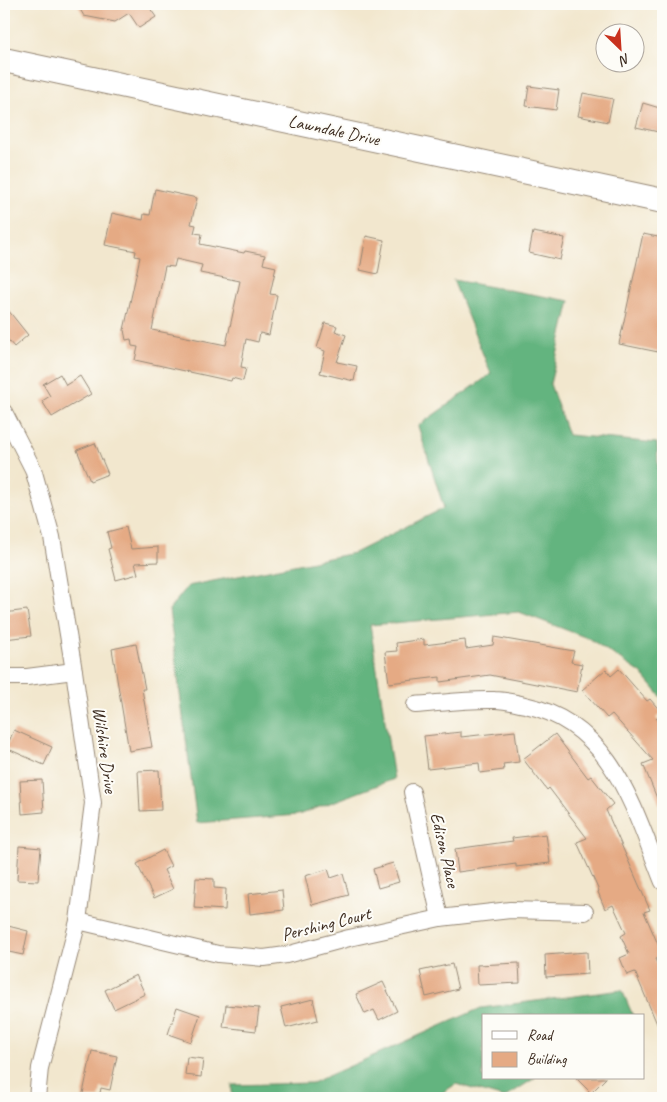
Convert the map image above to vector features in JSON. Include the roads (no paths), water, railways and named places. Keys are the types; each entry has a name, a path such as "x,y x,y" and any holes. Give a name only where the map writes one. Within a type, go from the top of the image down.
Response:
{"main road":[{"name":"Lawndale Drive","path":"4,60 663,201"}],"street":[{"name":"Wilshire Drive","path":"4,412 33,469 52,536 93,803 78,920 40,1068 38,1098"},
{"path":"4,678 27,678 74,671"},
{"path":"415,705 497,700 540,708 576,727 590,739 616,772 663,882"},
{"name":"Edison Place","path":"412,792 440,918"},
{"name":"Pershing Court","path":"78,920 218,954 264,958 286,956 357,936 440,918 510,910 585,912"}]}
